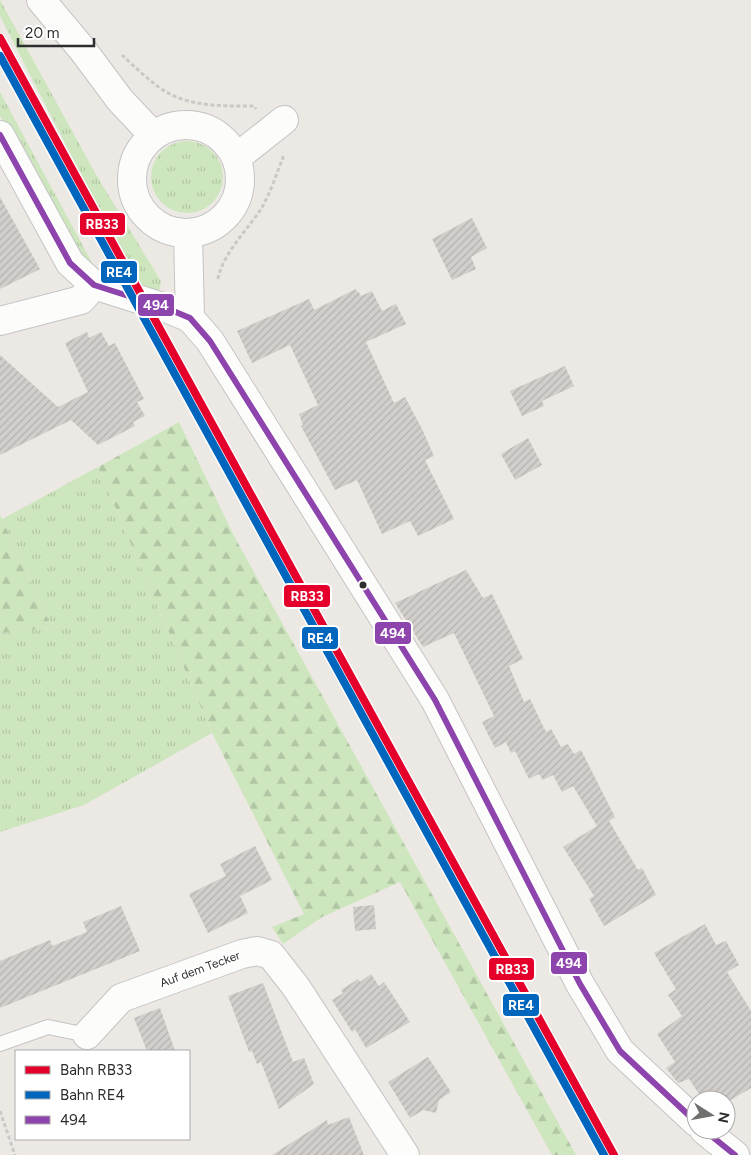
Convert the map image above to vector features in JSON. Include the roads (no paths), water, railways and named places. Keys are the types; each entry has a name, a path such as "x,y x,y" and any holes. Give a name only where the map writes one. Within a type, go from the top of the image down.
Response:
{"main road":[{"path":"42,0 120,100 153,135"},
{"path":"236,158 284,120"},
{"path":"188,124 206,128 227,143 236,158 240,175 239,189 232,207 213,226 188,233 166,230 143,213 136,201 132,187 132,170 140,148 153,135 173,125 188,124"},
{"path":"0,135 70,263 94,285 178,313 210,341 435,700 580,984 620,1050 686,1113"},
{"path":"178,313 188,233"},
{"path":"0,322 82,300 94,285"},
{"name":"Auf dem Tecker","path":"87,1035 121,998 242,954 257,951 271,955 296,987 405,1155"},
{"path":"716,1140 735,1155"}],"lane":[{"name":"Auf dem Tecker","path":"0,1044 48,1027 87,1035"}],"rail line":[{"name":"RB33","path":"0,38 614,1155"},
{"name":"RE4","path":"0,56 604,1155"}]}
